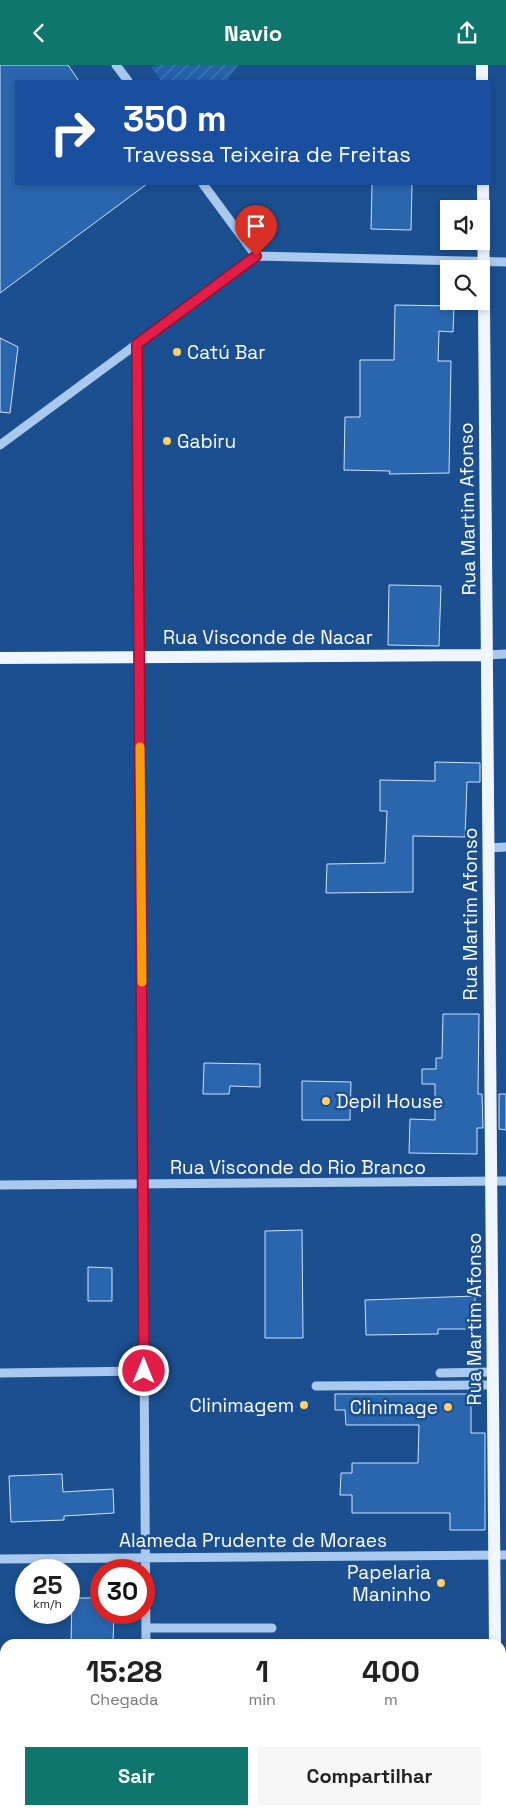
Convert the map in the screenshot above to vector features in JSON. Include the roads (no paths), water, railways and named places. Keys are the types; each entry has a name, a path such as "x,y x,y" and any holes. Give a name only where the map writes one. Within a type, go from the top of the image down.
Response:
{"main road":[{"path":"482,65 482,80"},
{"name":"Rua Martim Afonso","path":"483,185 484,260"},
{"name":"Rua Martim Afonso","path":"484,310 493,1385 500,1555 495,1639"},
{"name":"Rua Visconde de Nacar","path":"0,658 487,655"}],"street":[{"path":"116,65 127,80"},
{"path":"204,185 256,256"},
{"path":"0,445 256,256 440,261"},
{"path":"490,262 506,262"},
{"path":"137,344 146,1639"},
{"name":"Rua Visconde de Nacar","path":"487,655 506,654"},
{"path":"488,848 506,847"},
{"name":"Rua Visconde do Rio Branco","path":"0,1185 506,1181"},
{"path":"0,1373 144,1371"},
{"path":"440,1373 493,1372"},
{"path":"316,1387 493,1385"},
{"name":"Alameda Prudente de Moraes","path":"0,1559 500,1555"},
{"path":"146,1628 272,1628"}],"place":[{"name":"Catú Bar","path":"177,352"},
{"name":"Gabiru","path":"167,441"},
{"name":"Depil House","path":"326,1101"},
{"name":"Clinimagem","path":"304,1405"},
{"name":"Clinimage","path":"448,1407"},
{"name":"Papelaria Maninho","path":"441,1583"}]}
